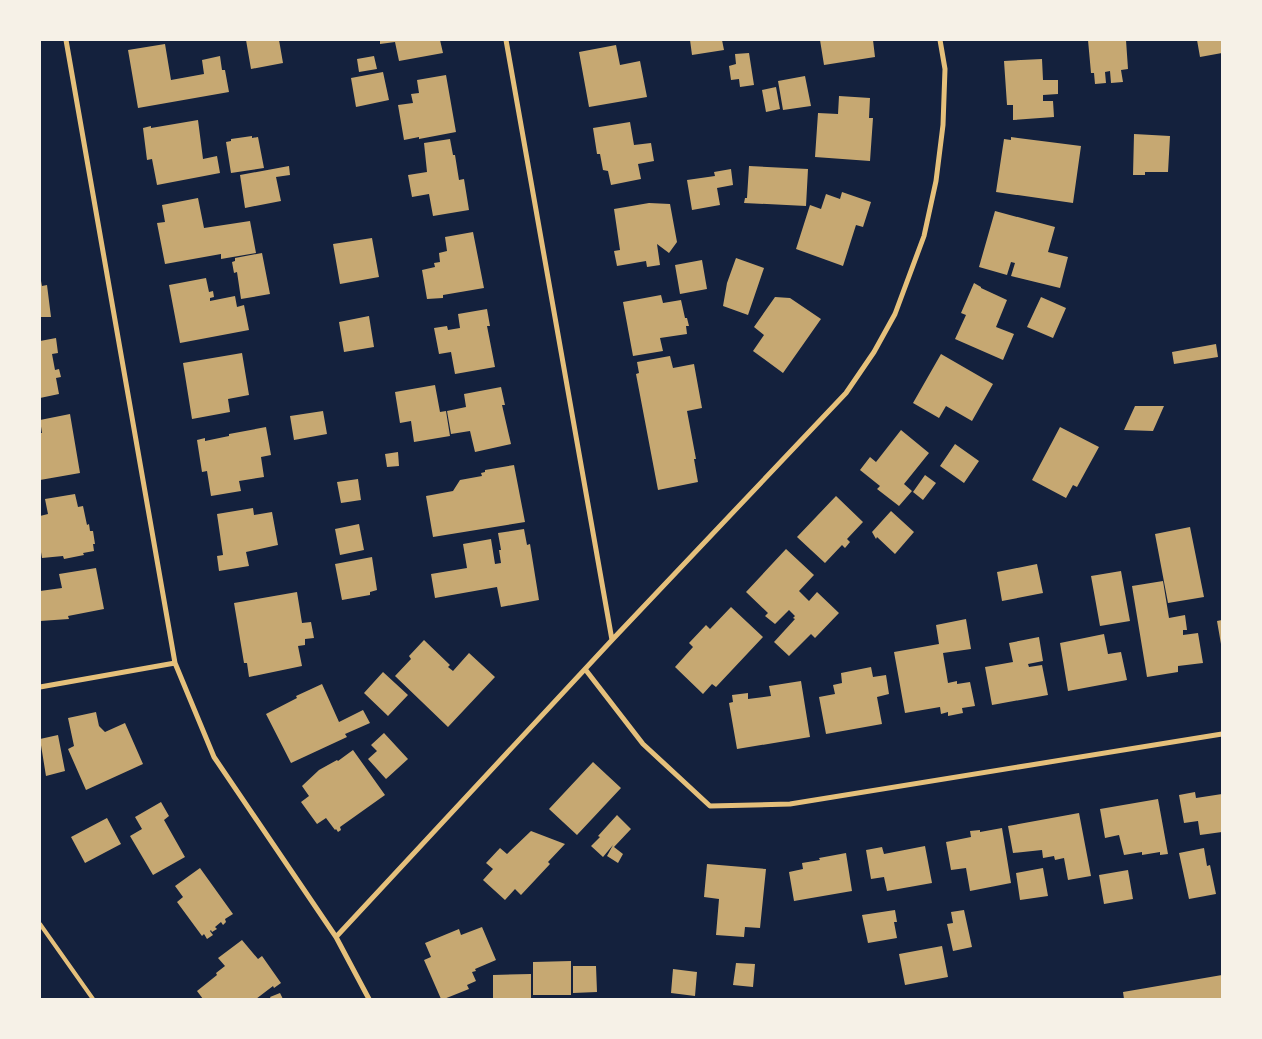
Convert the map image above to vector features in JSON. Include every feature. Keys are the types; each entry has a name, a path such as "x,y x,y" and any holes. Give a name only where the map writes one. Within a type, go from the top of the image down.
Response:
{"street":[{"path":"66,40 175,663 214,757 336,937 368,999"},
{"path":"506,40 612,640"},
{"path":"336,937 612,640 846,393 874,352 895,314 924,236 936,181 943,125 945,69 940,40"},
{"path":"40,687 175,663"},
{"path":"585,670 642,744 710,806 790,804 1222,734"}],"lane":[{"path":"40,924 93,999"}],"building":[{"path":"246,40 279,40 283,63 251,69"},
{"path":"380,40 440,40 443,53 399,61 395,42 380,44"},
{"path":"690,40 722,40 724,50 692,55"},
{"path":"820,40 873,40 875,57 824,65"},
{"path":"1088,40 1126,40 1128,69 1121,70 1123,82 1111,83 1110,71 1105,72 1106,83 1095,84 1094,73 1091,73"},
{"path":"1197,40 1222,40 1222,53 1200,57"},
{"path":"165,44 171,80 204,74 202,60 220,56 229,92 138,108 128,50"},
{"path":"616,45 620,65 640,61 647,97 589,107 579,52"},
{"path":"749,53 754,85 740,87 739,79 731,80 729,66 736,64 735,54"},
{"path":"374,56 377,69 359,72 357,59"},
{"path":"1042,59 1043,80 1058,80 1058,94 1043,95 1043,101 1053,101 1054,117 1013,120 1013,105 1007,105 1004,61"},
{"path":"383,72 389,100 356,107 351,78"},
{"path":"446,75 456,132 404,140 398,105 413,103 411,94 419,93 417,80"},
{"path":"805,76 811,106 783,110 778,81"},
{"path":"776,87 780,109 766,112 762,90"},
{"path":"839,96 870,98 869,118 873,118 870,161 815,157 818,113 838,114"},
{"path":"198,120 203,159 217,156 220,173 157,185 152,159 147,160 143,128"},
{"path":"630,122 634,145 651,143 654,161 638,164 641,179 611,185 608,171 603,170 600,154 597,154 593,128"},
{"path":"1134,134 1170,136 1168,172 1145,172 1145,175 1133,175"},
{"path":"252,136 252,138 258,137 264,168 231,173 226,142 231,141 231,139"},
{"path":"1011,137 1081,146 1073,203 996,192 1004,139 1011,140"},
{"path":"450,139 459,180 464,179 469,210 433,216 429,194 412,197 408,175 427,172 424,143"},
{"path":"289,166 290,175 276,177 281,201 245,208 240,175"},
{"path":"749,166 808,169 806,206 744,203 745,198 747,198"},
{"path":"731,169 733,185 717,188 720,205 692,210 687,180 715,176 714,172"},
{"path":"842,192 871,202 863,227 856,225 843,266 796,249 810,205 821,209 826,194 840,199"},
{"path":"198,198 204,228 250,221 256,253 221,259 221,254 165,264 157,223 165,222 162,205"},
{"path":"649,203 670,204 677,242 669,253 657,244 660,265 647,267 646,261 617,266 614,251 620,250 614,209"},
{"path":"995,211 1055,227 1048,252 1068,257 1060,288 1011,276 1015,263 1011,262 1007,275 979,267"},
{"path":"473,232 484,288 443,295 443,298 427,299 422,270 435,267 434,263 440,262 439,253 447,251 445,237"},
{"path":"372,238 379,277 340,284 333,244"},
{"path":"262,253 270,294 241,299 237,272 234,273 232,262 235,261 235,258"},
{"path":"736,258 764,268 748,315 723,306 727,283"},
{"path":"702,260 707,289 680,294 675,265"},
{"path":"206,278 209,292 213,291 214,297 210,298 210,301 235,296 237,307 244,305 249,330 180,343 169,285"},
{"path":"41,281 42,286 47,285 51,317 40,317"},
{"path":"974,283 1007,300 996,327 1014,334 1003,360 955,339 966,315 961,313"},
{"path":"661,295 663,303 681,300 689,326 686,326 687,334 660,338 663,351 633,356 623,302"},
{"path":"775,297 790,298 821,319 783,373 753,351 764,335 754,327"},
{"path":"1041,297 1066,308 1053,338 1027,327"},
{"path":"487,309 490,326 487,326 495,367 455,374 451,352 439,354 434,328 447,326 448,330 460,328 458,314"},
{"path":"369,316 374,347 344,352 339,322"},
{"path":"56,338 58,353 52,354 55,370 59,369 61,377 56,378 59,394 40,398 40,341"},
{"path":"1216,344 1218,357 1174,364 1172,352"},
{"path":"242,353 249,395 228,399 230,412 192,419 183,363"},
{"path":"941,354 993,384 972,421 946,406 939,418 913,403"},
{"path":"670,356 673,368 694,364 702,408 687,411 696,459 694,459 698,482 658,490 636,374 639,373 637,362"},
{"path":"435,385 440,412 446,411 450,436 414,442 411,421 400,423 395,392"},
{"path":"501,387 505,405 502,405 511,444 475,452 470,431 451,434 447,411 466,407 464,394"},
{"path":"1135,406 1164,406 1153,431 1124,430"},
{"path":"323,411 327,434 294,440 290,416"},
{"path":"70,414 80,473 40,480 40,433 42,433 40,420"},
{"path":"266,427 271,455 261,457 264,477 239,481 241,491 211,496 207,471 202,472 197,440 205,438 205,441"},
{"path":"1060,427 1099,447 1077,487 1073,485 1066,498 1032,480"},
{"path":"901,430 929,453 904,484 912,491 899,506 877,489 880,486 860,470 870,457 876,462"},
{"path":"955,444 979,461 964,483 940,466"},
{"path":"398,452 399,466 387,467 385,454"},
{"path":"514,465 525,522 433,537 426,496 453,491 460,480 482,476 481,473 485,472 485,470"},
{"path":"925,475 936,483 923,500 913,492"},
{"path":"358,479 361,500 341,503 337,482"},
{"path":"75,494 78,507 83,506 87,525 89,524 90,531 93,531 94,551 64,559 63,556 42,558 40,516 48,514 45,499"},
{"path":"836,496 863,522 847,539 850,542 845,548 842,545 825,563 797,537"},
{"path":"253,508 254,515 272,512 278,545 246,552 249,566 219,571 217,556 223,555 217,514"},
{"path":"891,511 914,532 895,554 877,537 876,539 872,532"},
{"path":"359,524 364,550 340,555 335,529"},
{"path":"1190,527 1204,597 1168,603 1155,534"},
{"path":"524,529 527,545 530,544 539,600 501,607 497,587 435,598 431,574 467,568 463,544 491,539 495,564 501,563 498,533"},
{"path":"786,549 814,575 799,591 809,601 817,592 839,613 815,638 811,634 789,656 774,642 795,619 793,618 795,616 789,610 775,624 765,616 768,613 746,592"},
{"path":"372,557 377,590 370,592 370,595 342,600 335,564"},
{"path":"1037,564 1043,593 1002,601 997,572"},
{"path":"96,568 104,609 68,616 69,619 40,621 40,591 62,588 59,574"},
{"path":"1121,571 1130,621 1100,626 1091,576"},
{"path":"1163,581 1169,618 1185,615 1187,630 1183,630 1183,635 1198,633 1203,663 1178,666 1178,672 1147,677 1132,586"},
{"path":"297,592 302,623 311,622 314,638 305,639 305,645 298,646 302,666 249,677 247,663 244,663 234,603"},
{"path":"731,607 763,637 716,687 712,684 703,694 675,667 693,647 689,643 706,625 710,629"},
{"path":"966,619 971,649 943,653 948,683 957,681 957,684 970,682 975,706 962,708 963,713 948,716 948,712 941,714 940,707 905,713 894,652 939,644 936,625"},
{"path":"1222,620 1222,644 1221,644 1217,621"},
{"path":"1104,634 1108,654 1121,652 1127,680 1068,691 1060,643"},
{"path":"1039,637 1043,661 1028,664 1029,667 1042,665 1048,695 992,705 985,667 1013,662 1009,643"},
{"path":"424,640 450,665 448,667 453,671 469,653 495,677 448,727 395,676 411,659 409,656"},
{"path":"871,667 873,677 886,675 889,694 877,697 882,724 826,734 819,697 835,694 833,685 842,683 841,673"},
{"path":"383,672 408,695 388,716 364,693"},
{"path":"801,681 810,737 737,749 729,703 733,702 732,695 748,693 748,699 771,696 769,686"},
{"path":"322,684 339,722 363,710 370,723 345,734 347,737 291,763 266,714 297,698 296,696"},
{"path":"96,712 99,726 105,732 125,723 143,764 86,790 68,749 74,746 68,718"},
{"path":"384,733 408,759 386,779 368,759 377,751 371,745"},
{"path":"58,735 65,771 46,776 40,739"},
{"path":"353,750 385,795 340,827 341,830 338,832 326,818 317,824 301,802 309,796 302,786 319,770 338,761"},
{"path":"593,762 621,788 577,835 549,809"},
{"path":"1195,792 1196,798 1222,794 1222,832 1200,835 1198,821 1184,823 1179,795"},
{"path":"1158,799 1168,854 1160,855 1160,852 1142,855 1142,852 1124,855 1119,835 1105,838 1100,809"},
{"path":"161,802 169,816 164,820 185,857 153,875 130,836 142,829 135,817"},
{"path":"1079,813 1091,876 1068,880 1064,858 1055,860 1054,856 1043,858 1042,850 1013,853 1008,826"},
{"path":"617,815 631,829 614,847 623,854 618,863 607,856 613,845 603,857 591,846"},
{"path":"107,818 121,844 85,863 71,837"},
{"path":"1002,828 1011,883 970,891 966,868 951,870 946,842 971,837 970,831 980,830 980,832"},
{"path":"531,831 565,844 548,862 550,864 521,895 515,889 505,900 483,880 493,869 486,863 500,848 507,854"},
{"path":"925,846 932,883 887,891 884,877 871,879 866,850 882,847 884,854"},
{"path":"1204,848 1207,866 1210,865 1216,894 1189,899 1179,853"},
{"path":"846,853 852,891 794,901 789,872 803,869 802,863"},
{"path":"707,864 766,869 760,928 745,927 744,937 716,935 719,899 704,897"},
{"path":"200,868 233,914 225,919 226,922 223,925 221,922 215,927 217,929 212,932 211,930 213,935 207,939 204,934 202,936 177,902 183,897 175,886"},
{"path":"1043,868 1048,896 1020,900 1016,873"},
{"path":"1128,870 1133,899 1104,904 1099,875"},
{"path":"895,910 897,922 894,922 897,938 868,943 862,915"},
{"path":"964,910 972,947 953,951 947,924 953,923 951,912"},
{"path":"482,927 496,960 472,972 476,981 467,985 469,989 441,999 424,960 431,957 425,943 459,929 461,935"},
{"path":"242,940 258,959 262,956 281,983 274,988 273,986 256,999 203,999 197,991 225,966 218,958"},
{"path":"942,946 948,977 905,985 899,954"},
{"path":"571,961 571,995 533,995 533,962"},
{"path":"736,963 755,964 753,987 733,985"},
{"path":"573,966 596,966 597,992 573,993"},
{"path":"673,969 697,972 695,996 671,993"},
{"path":"531,974 531,998 493,998 493,975"},
{"path":"1222,975 1222,999 1124,999 1123,992"},
{"path":"280,993 283,999 271,999 270,997"}]}
